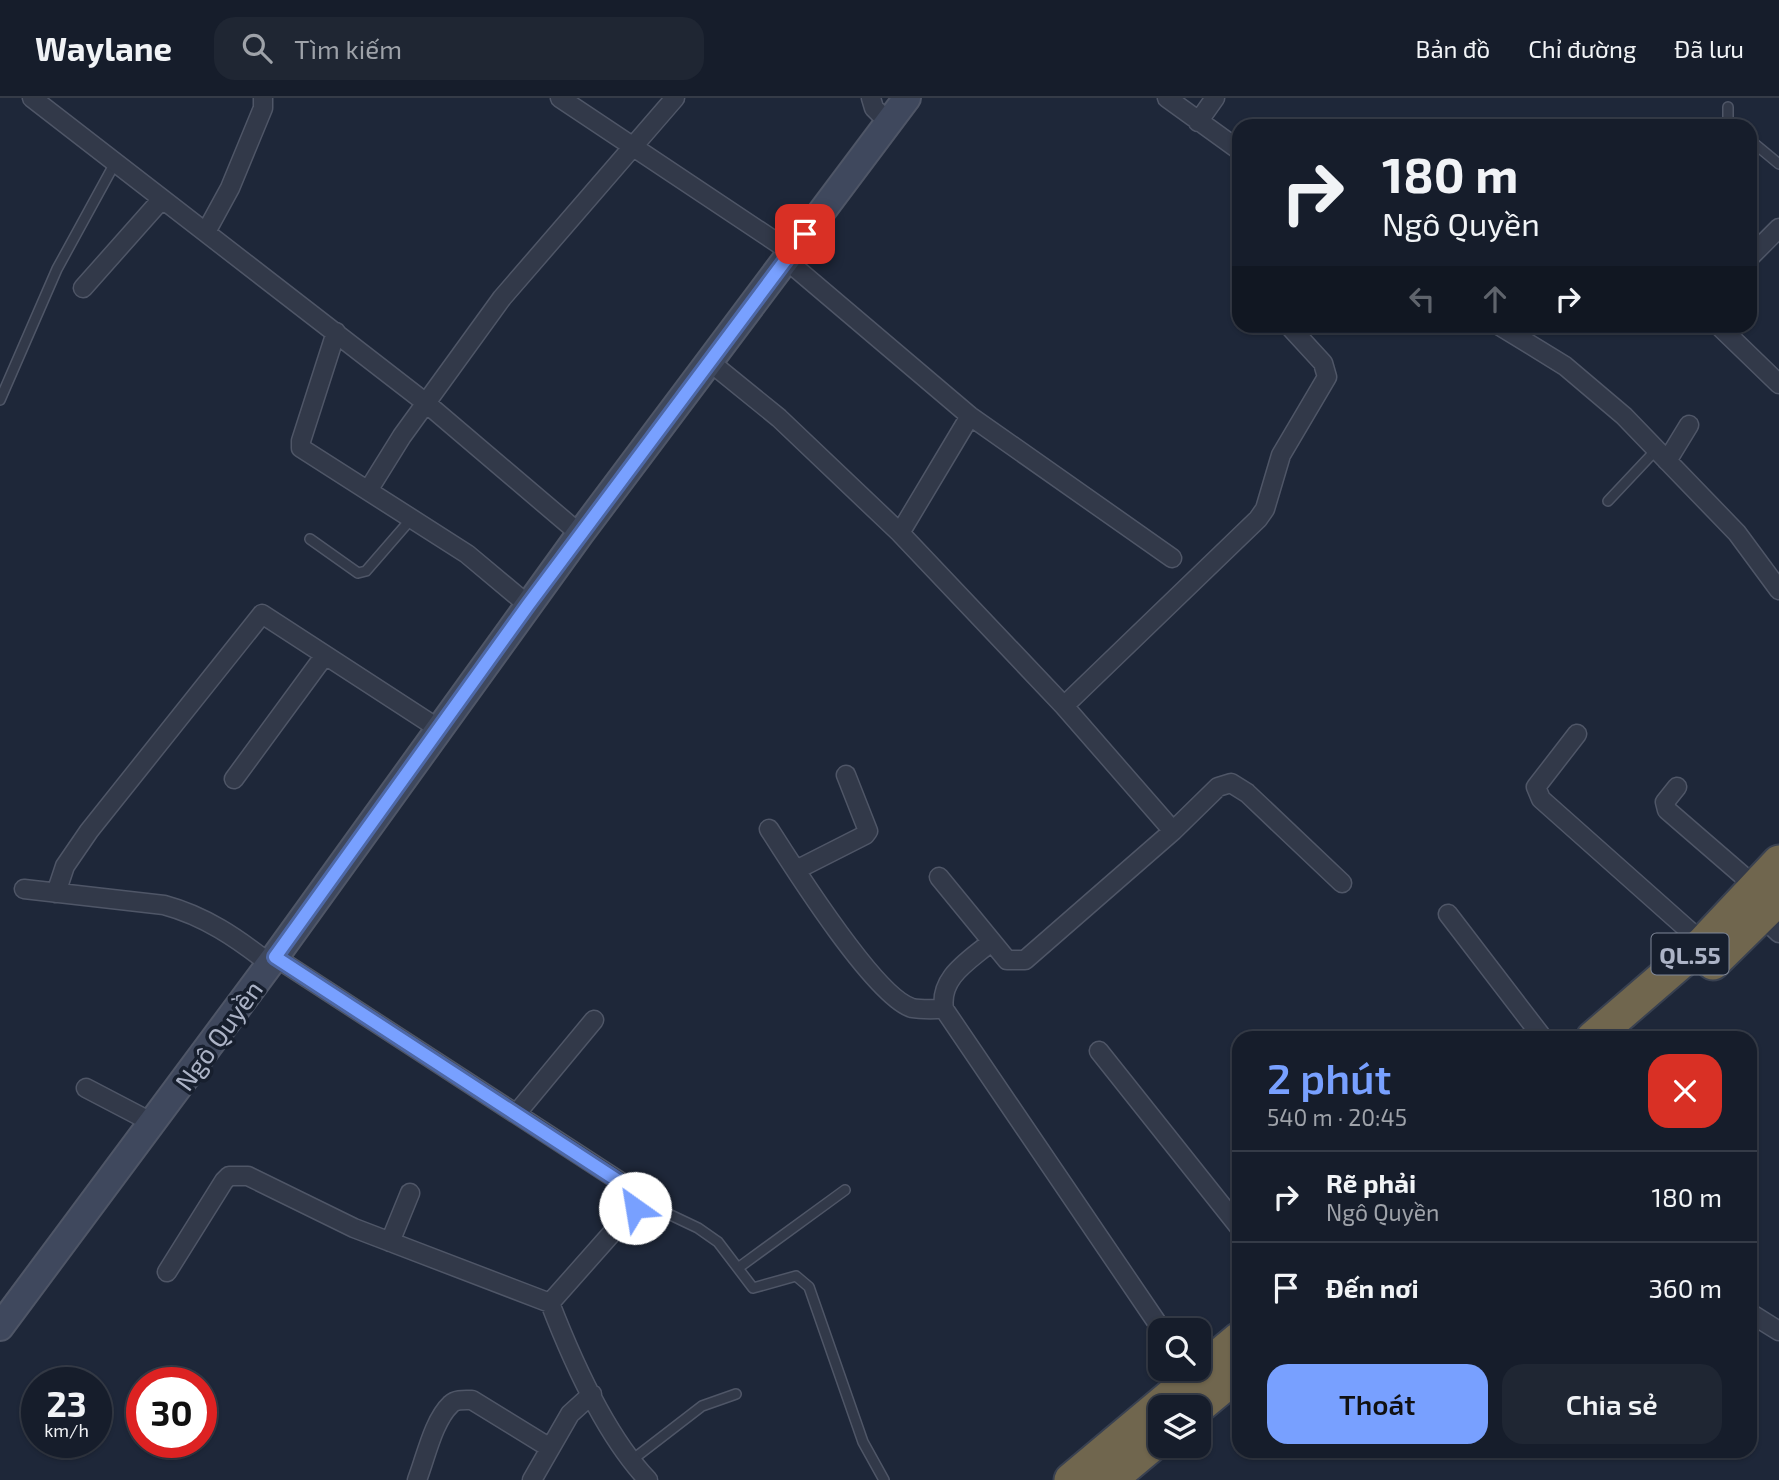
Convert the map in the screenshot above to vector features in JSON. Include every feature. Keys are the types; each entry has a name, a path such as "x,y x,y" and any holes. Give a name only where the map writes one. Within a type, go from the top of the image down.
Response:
{"highway":[{"name":"QL.55","path":"1634,1031 1697,979 1769,909 1779,862"},
{"name":"QL.55","path":"1601,1031 1703,943 1769,909"},
{"path":"1193,1384 1232,1346"},
{"path":"1193,1384 1232,1375"},
{"path":"1071,1480 1148,1434"},
{"path":"1110,1480 1148,1438"}],"street":[{"path":"33,98 426,403 580,534"},
{"path":"206,232 230,188 263,108 263,98"},
{"path":"560,98 788,256 970,416 1172,558"},
{"path":"369,489 426,403 502,298 675,98"},
{"path":"871,98 874,108 889,123"},
{"name":"Ngô Quyền","path":"0,1327 272,961 580,534 907,98"},
{"path":"1167,98 1232,145"},
{"path":"1198,122 1215,98"},
{"path":"83,288 162,199"},
{"path":"1757,250 1779,228"},
{"path":"336,332 301,448 467,554 528,605"},
{"path":"1064,706 1265,509 1281,455 1327,377 1323,363 1295,333"},
{"path":"1511,333 1571,370 1624,416 1737,533 1779,590"},
{"path":"1726,333 1779,384"},
{"path":"710,362 779,418 900,534 1064,706 1173,831"},
{"path":"900,534 970,416"},
{"path":"1661,455 1689,425"},
{"path":"55,893 65,866 89,831 257,616 266,614 439,729"},
{"path":"234,779 325,655"},
{"path":"1577,734 1536,787 1541,799 1703,943"},
{"path":"796,870 865,835 867,831 846,775"},
{"path":"939,877 1007,960 1025,960 1173,831 1218,787 1231,783 1247,793 1342,883"},
{"path":"1677,787 1665,802 1667,810 1769,909"},
{"path":"769,829 878,982 912,1008 944,1009"},
{"path":"24,888 164,905 185,911 237,938 626,1186 637,1199 635,1208 550,1303"},
{"path":"1448,914 1539,1031"},
{"path":"991,942 945,985 942,996 944,1009 1153,1318"},
{"path":"516,1114 594,1020"},
{"path":"1099,1051 1232,1218"},
{"path":"86,1088 153,1123"},
{"path":"167,1272 224,1181 236,1175 248,1176 390,1242 550,1303 592,1394 632,1460 648,1480"},
{"path":"390,1242 410,1193"},
{"path":"1757,1317 1779,1331"},
{"path":"532,1480 570,1414 592,1394"},
{"path":"417,1480 442,1418 452,1403 458,1400 472,1400 550,1448"}],"lane":[{"path":"1728,107 1728,119"},
{"path":"1757,146 1779,164"},
{"path":"0,400 57,269 115,163"},
{"path":"1608,501 1661,455"},
{"path":"310,539 358,573 366,571 412,518"},
{"path":"738,1268 845,1191"},
{"path":"637,1199 698,1228 718,1242 753,1288 796,1276 809,1287 863,1441 884,1480"},
{"path":"632,1460 702,1406 736,1394"}],"route":[{"path":"635,1208 637,1199 626,1186 275,957 580,534 805,234"}]}
